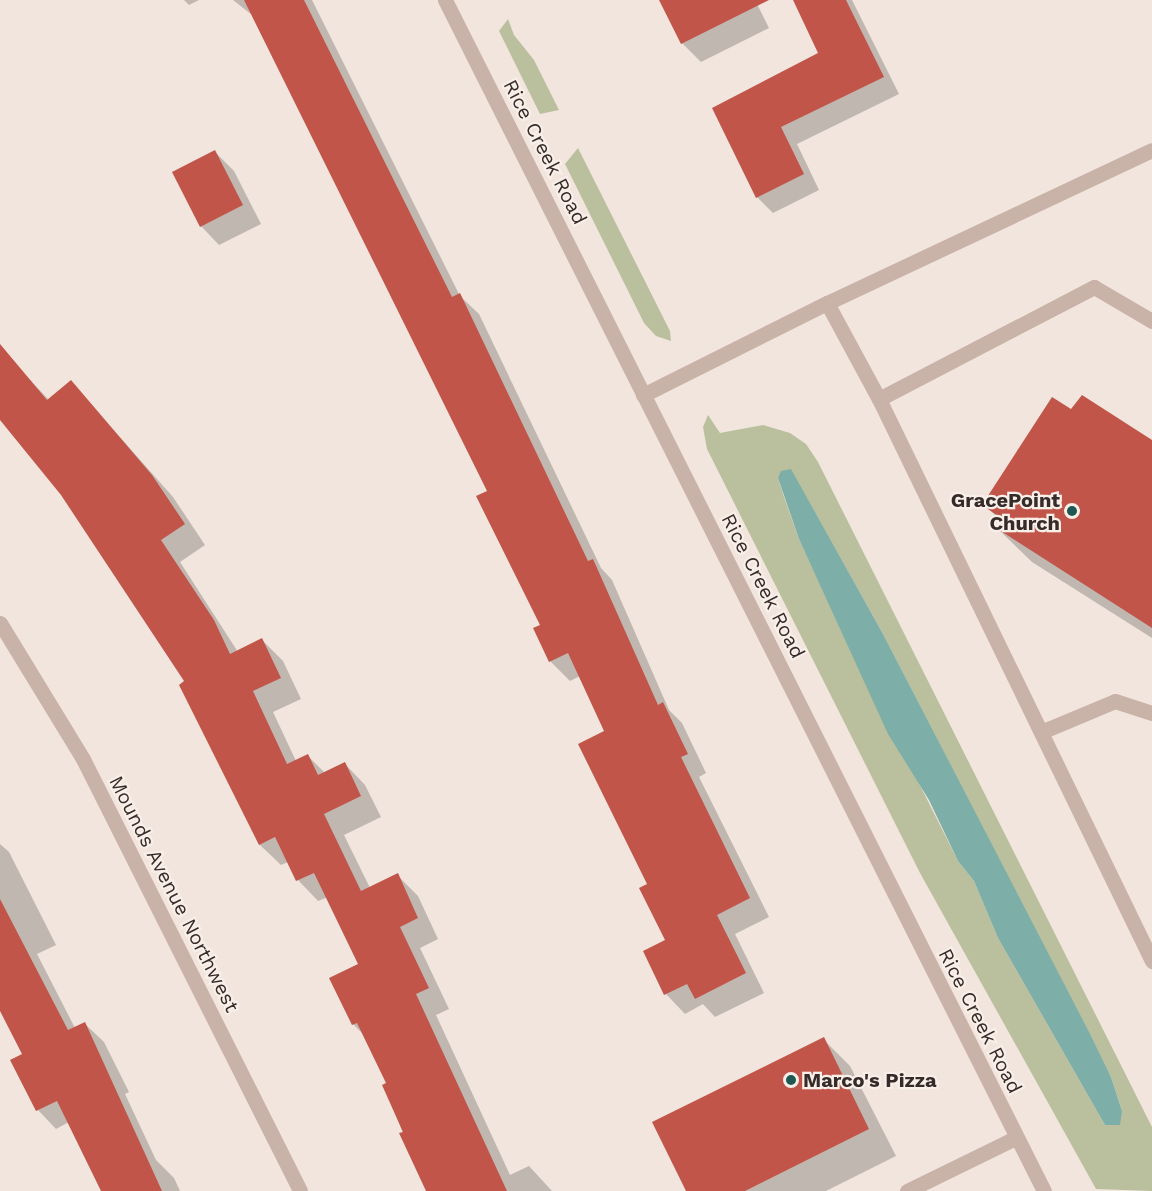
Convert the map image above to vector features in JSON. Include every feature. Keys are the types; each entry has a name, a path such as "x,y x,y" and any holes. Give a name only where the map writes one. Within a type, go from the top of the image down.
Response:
{"street":[{"name":"Rice Creek Road","path":"445,0 1015,1138 1044,1191"},
{"path":"643,395 827,303 1151,147 1152,150"},
{"path":"879,399 1094,287 1152,321"},
{"path":"827,303 879,399 1152,961"},
{"name":"Mounds Avenue Northwest","path":"0,623 83,759 300,1191"},
{"path":"1041,732 1115,701 1152,712"},
{"path":"907,1191 1015,1138"}],"green space":[{"path":"508,19 514,35 534,60 559,110 540,114 499,31"},
{"path":"578,148 670,331 671,341 656,336 644,323 565,164"},
{"path":"708,415 720,433 763,425 790,433 806,444 818,462 1152,1127 1152,1191 1096,1189 920,873 707,449 703,427","holes":["791,470 883,634 1111,1077 1122,1111 1105,1125 998,938 974,881 958,861 837,620 799,539 778,478"]}],"water":[{"path":"791,469 883,634 1088,1030 1111,1077 1122,1111 1120,1125 1105,1125 998,938 974,881 958,861 929,800 888,734 799,539 778,478 781,471"}],"building":[{"path":"244,0 304,0 452,297 460,293 588,561 593,559 658,705 663,702 688,754 681,757 750,898 717,915 746,973 695,999 687,984 664,995 643,951 665,940 639,888 647,884 578,744 604,731 568,653 549,662 533,628 540,625 476,496 487,491"},
{"path":"659,0 769,0 681,44"},
{"path":"793,0 846,0 884,77 781,127 804,174 756,198 712,108 818,53"},
{"path":"215,150 243,205 200,227 172,172"},
{"path":"0,344 47,400 71,380 152,475 185,524 161,540 214,620 230,654 262,638 281,678 253,691 287,764 308,754 318,775 345,762 361,796 324,814 361,891 398,873 418,918 400,927 429,988 416,994 507,1191 426,1191 399,1133 403,1132 382,1085 386,1083 357,1023 352,1025 329,978 358,964 314,873 296,881 275,837 259,845 179,685 184,681 61,495 0,420"},
{"name":"GracePoint Church","path":"1082,395 1152,440 1152,628 996,528 1001,518 982,505 1052,397 1071,409"},
{"path":"0,899 68,1030 85,1022 162,1191 101,1191 57,1101 36,1111 10,1060 22,1054 0,1011"},
{"name":"Marco's Pizza","path":"824,1037 869,1129 745,1191 686,1191 652,1122"}],"place":[{"name":"GracePoint Church","path":"1072,511"},
{"name":"Marco's Pizza","path":"791,1080"}]}
